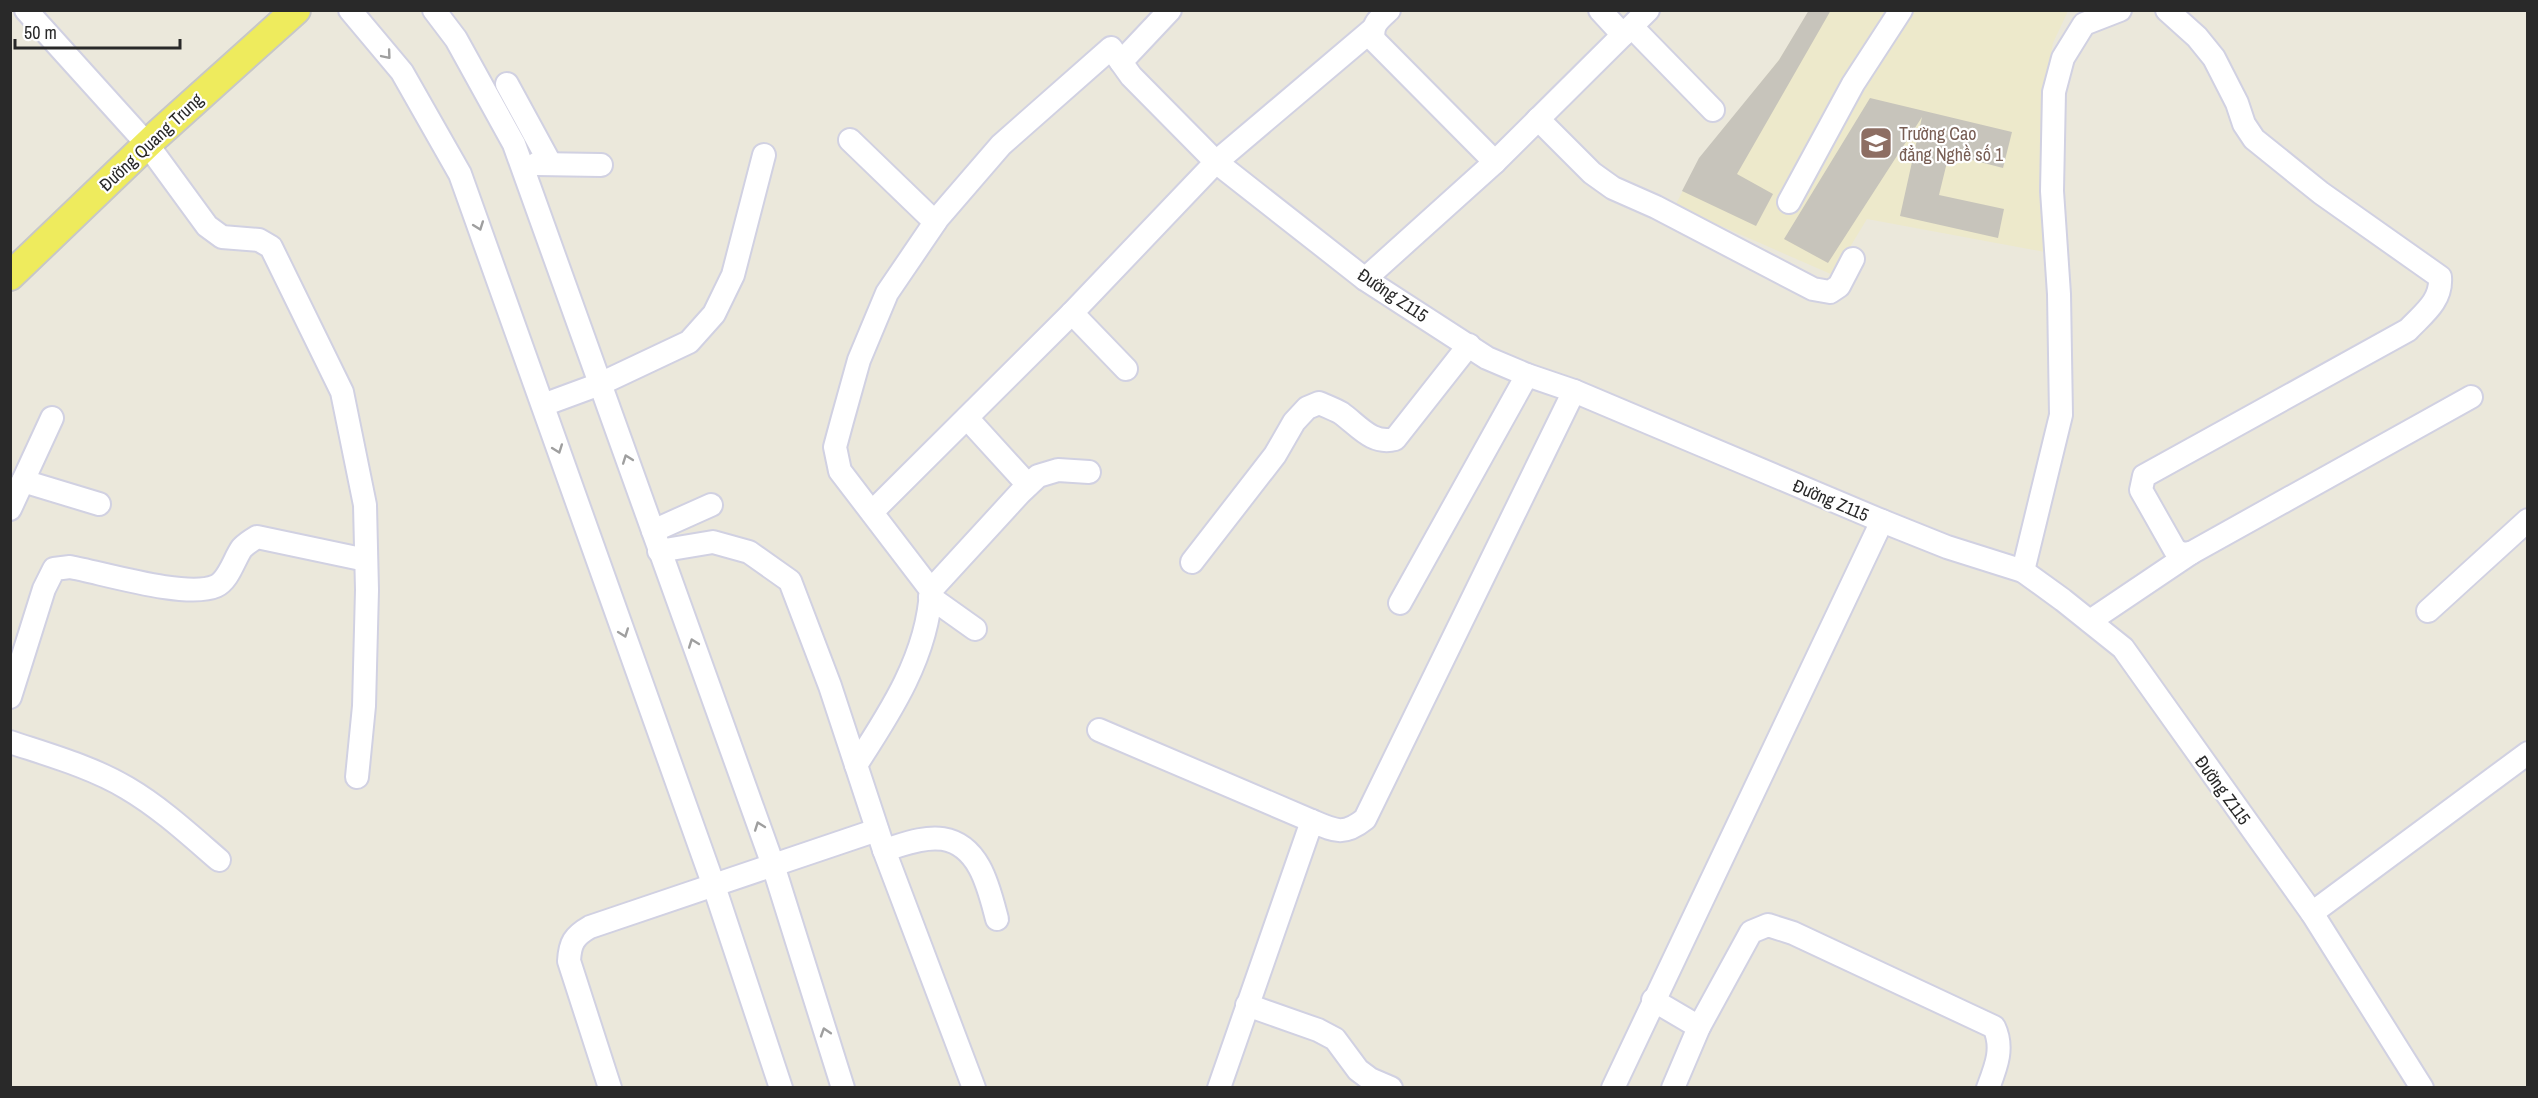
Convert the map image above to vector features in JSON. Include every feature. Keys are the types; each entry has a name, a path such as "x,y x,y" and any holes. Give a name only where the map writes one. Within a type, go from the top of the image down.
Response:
{"main road":[{"name":"Đường Quang Trung","path":"10,276 147,144 296,10"}],"street":[{"path":"26,10 147,144 207,226 222,237 259,240 271,247 342,392 365,505 364,706 357,777"},
{"path":"350,10 402,72 460,174 714,886 781,1088"},
{"path":"434,10 456,39 514,144 773,865 843,1088"},
{"path":"975,629 931,593 840,471 836,447 859,360 887,293 935,222 1001,145 1170,10"},
{"path":"872,512 1072,313 1216,162 1372,30 1376,22 1389,10"},
{"path":"1600,10 1627,31 1713,110"},
{"path":"1365,279 1495,162 1648,10"},
{"path":"1789,202 1853,84 1900,10"},
{"path":"2023,572 2061,415 2059,294 2052,191 2054,92 2063,58 2084,24 2120,10"},
{"path":"2167,10 2197,37 2214,58 2237,103 2244,124 2254,139 2321,193 2440,277 2441,288 2438,298 2408,330 2145,476 2141,490 2175,550 2183,554 2191,553"},
{"path":"1372,30 1374,40 1495,162"},
{"name":"Đường Z115","path":"1116,55 1131,76 1216,162 1365,279 1488,358 1527,375 1574,391 1882,521 1947,547 2023,572 2090,621 2123,648 2312,913 2422,1088"},
{"path":"507,84 550,164"},
{"path":"1538,119 1592,173 1613,188 1656,207 1813,289 1830,292 1839,286 1853,259"},
{"path":"850,140 935,222"},
{"path":"543,405 600,384 689,342 714,314 733,274 764,155"},
{"path":"521,164 601,165"},
{"path":"1072,313 1126,369"},
{"path":"1192,562 1275,455 1294,422 1307,408 1319,403 1340,413 1372,437 1384,442 1395,439 1469,345"},
{"path":"1400,603 1527,375"},
{"path":"1099,730 1337,832 1354,828 1365,819 1574,391"},
{"path":"2090,621 2191,553 2471,397"},
{"path":"10,509 52,418"},
{"path":"967,418 1028,485"},
{"path":"856,765 897,702 925,628 931,593 1038,476 1058,470 1089,472"},
{"path":"23,481 99,504"},
{"path":"656,541 711,505"},
{"path":"2428,611 2528,520"},
{"path":"1613,1088 1882,521"},
{"path":"10,697 44,589 54,569 70,567 197,591 218,585 233,566 243,547 257,537 366,560"},
{"path":"656,541 712,542 749,552 790,580 830,686 880,840 974,1088"},
{"path":"10,742 68,761 126,787 170,818 219,860"},
{"path":"2312,913 2528,753"},
{"path":"1219,1088 1312,821"},
{"path":"610,1088 569,962 571,942 578,934 590,927 773,865 880,840 944,839 962,848 976,861 986,881 996,919"},
{"path":"1673,1088 1699,1027 1750,932 1768,925 1793,933 1994,1027 2000,1039 1997,1065 1988,1088"},
{"path":"1653,1000 1699,1027"},
{"path":"1247,1005 1318,1030 1335,1039 1358,1070 1370,1079 1391,1088"}],"shaded area":[{"name":"Trường Cao đẳng Nghề số 1","path":"1809,11 2068,11 2053,43 2042,105 2041,183 2045,252 1867,219 1833,275 1675,206 1698,161 1779,60"}],"building":[{"path":"1809,10 1831,10 1737,174 1773,194 1756,226 1682,191 1699,158 1779,60"},
{"path":"1870,98 2012,132 2003,168 1949,154 1939,195 2004,209 1998,238 1900,216 1922,117 1828,263 1784,239"}],"place":[{"name":"Trường Cao đẳng Nghề số 1","path":"1876,143"}]}
